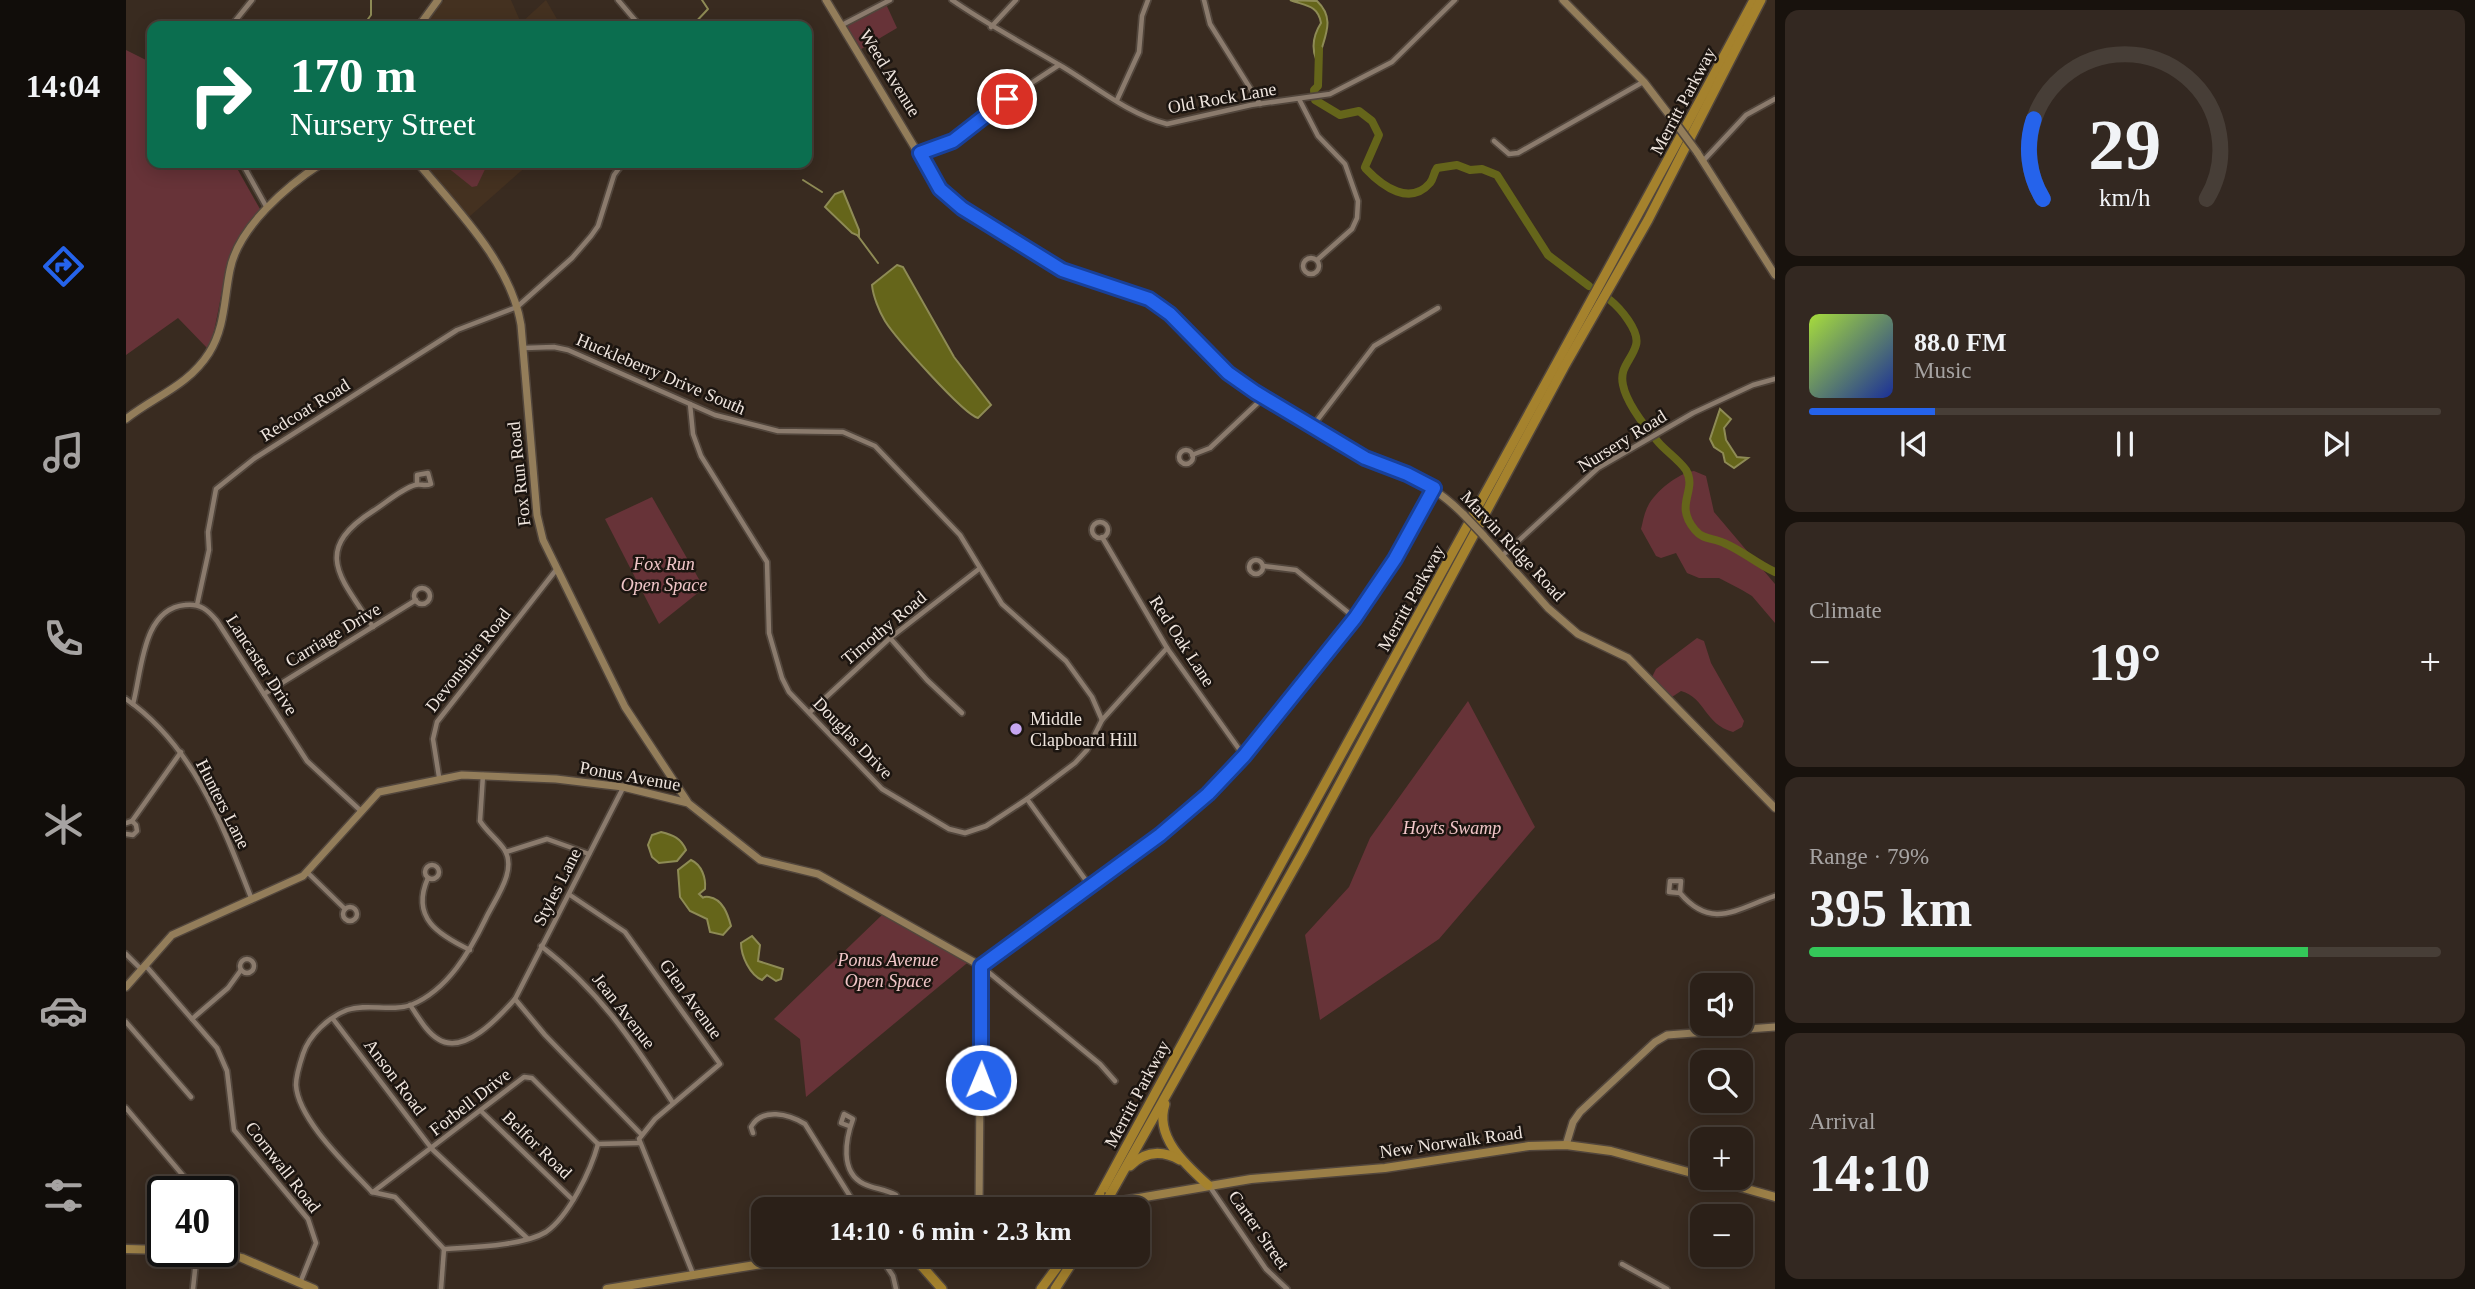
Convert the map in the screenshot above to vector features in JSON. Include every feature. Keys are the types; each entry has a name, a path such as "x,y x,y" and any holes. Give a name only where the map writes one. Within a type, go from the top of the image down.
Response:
{"highway":[{"name":"Merritt Parkway","path":"1105,1195 1754,0"},
{"name":"Merritt Parkway","path":"1105,1195 1119,1178 1303,852 1564,367 1648,220 1761,0"},
{"path":"1174,1080 1161,1118 1166,1137 1185,1162 1208,1185"},
{"path":"1119,1178 1138,1158 1148,1154 1160,1153 1185,1162"},
{"path":"923,1267 942,1289"},
{"path":"1041,1289 1057,1267"},
{"path":"1055,1289 1069,1267"}],"main road":[{"name":"New Norwalk Road","path":"1141,1197 1208,1185 1385,1168 1499,1149 1566,1145 1611,1151 1690,1172"},
{"path":"1750,1190 1775,1197"},
{"path":"126,1249 147,1250"},
{"path":"238,1257 314,1289"},
{"path":"607,1289 751,1266"}],"street":[{"path":"235,21 252,0"},
{"path":"423,21 438,0"},
{"path":"618,0 636,21"},
{"name":"Weed Avenue","path":"826,0 940,189 953,202 1053,265 1080,277 1142,295 1159,305 1228,373 1312,427 1373,461"},
{"path":"842,25 890,0"},
{"name":"Old Rock Lane","path":"952,0 991,27 1117,100 1154,121 1167,124 1260,104 1330,94 1392,62 1455,0"},
{"path":"991,27 1016,0"},
{"path":"1117,100 1139,52 1142,16 1148,0"},
{"path":"1204,0 1210,24 1260,104"},
{"path":"1563,0 1644,82 1704,160 1771,262 1775,275"},
{"path":"920,153 953,141 1007,99 1059,65"},
{"path":"1494,141 1508,154 1518,153 1644,82"},
{"path":"1298,99 1318,136 1346,164 1358,201 1357,218 1352,229 1317,260"},
{"path":"1704,160 1746,115 1775,99"},
{"path":"245,168 267,209"},
{"path":"126,419 181,385 209,353 221,325 230,267 247,233 288,187 315,168"},
{"name":"Fox Run Road","path":"422,168 479,238 510,289 517,307 523,348 537,515 556,570 625,708 688,803"},
{"path":"517,307 572,258 591,236 598,226 614,175 619,168"},
{"name":"Redcoat Road","path":"197,605 209,550 208,532 216,489 228,477 457,330 517,307"},
{"path":"1312,427 1374,346 1438,308"},
{"name":"Huckleberry Drive South","path":"523,348 554,347 568,350 690,404 750,426 778,431 843,432 862,438 875,446 949,523 1002,604 1066,661 1092,696 1102,720"},
{"name":"Nursery Road","path":"1503,555 1592,473 1657,434 1754,385 1775,379"},
{"path":"1192,456 1210,448 1263,397"},
{"name":"Douglas Drive","path":"690,404 693,434 701,456 767,562 769,633 775,659 789,692 882,789 949,829 965,833 975,831 1027,799 1087,750 1102,720 1167,648"},
{"name":"Marvin Ridge Road","path":"1373,461 1434,488 1465,515 1503,555 1531,592 1570,628 1628,658 1775,808"},
{"path":"373,627 340,576 336,555 344,534 358,521 417,484"},
{"path":"979,1197 981,966 1196,806 1244,756 1355,618 1395,559 1434,488"},
{"name":"Red Oak Lane","path":"1102,537 1167,648 1244,756"},
{"path":"1263,566 1296,570 1355,618"},
{"name":"Timothy Road","path":"810,712 890,638 979,569"},
{"name":"Devonshire Road","path":"439,778 433,740 437,722 556,570"},
{"name":"Carriage Drive","path":"264,694 416,600"},
{"path":"133,704 148,639 158,617 168,608 197,605"},
{"name":"Lancaster Drive","path":"197,605 209,611 217,621 306,761 361,811"},
{"path":"890,638 961,713"},
{"name":"Hunters Lane","path":"126,699 181,752 223,826 252,900"},
{"path":"126,834 136,832 136,825 129,822 181,752"},
{"path":"395,1197 372,1192 314,1126 296,1085 306,1047 316,1031 346,1010 410,1005 449,975 470,950 506,878 506,852 489,835 481,821 483,775"},
{"name":"Ponus Avenue","path":"126,987 172,935 252,900 307,872 379,792 439,778 483,775 623,787 662,794 688,803 760,860 818,874 981,966 1100,1064 1115,1081"},
{"path":"662,794 673,781"},
{"name":"Styles Lane","path":"410,1005 435,1038 457,1044 501,1014 515,999 623,787"},
{"path":"1027,799 1090,886"},
{"path":"506,852 547,839 589,855"},
{"path":"307,872 345,909"},
{"path":"428,878 425,915 429,925 470,950"},
{"path":"1680,892 1699,910 1727,915 1775,896"},
{"name":"Glen Avenue","path":"570,895 625,932 720,1064 641,1134"},
{"name":"Jean Avenue","path":"541,946 586,983 617,1022 673,1103"},
{"name":"Cornwall Road","path":"126,954 144,968 192,1019 222,1059 234,1130 308,1219 315,1233 313,1252 300,1283"},
{"path":"192,1019 228,988 241,970"},
{"path":"515,999 545,1035 641,1134 639,1143 693,1275"},
{"name":"Anson Road","path":"333,1019 432,1149 527,1238"},
{"path":"126,1022 191,1097"},
{"path":"1566,1145 1573,1122 1580,1112 1655,1042 1667,1035 1775,1027"},
{"name":"Forbell Drive","path":"372,1192 524,1077 531,1078 598,1144"},
{"path":"126,1108 183,1176"},
{"name":"Belfor Road","path":"481,1111 573,1200"},
{"path":"753,1133 751,1127 754,1121 764,1115 794,1117 805,1124 851,1197"},
{"path":"849,1126 846,1157 851,1172 861,1182 896,1197"},
{"path":"444,1249 527,1238 546,1231 573,1200 598,1144 639,1143"},
{"path":"387,1182 395,1197 444,1249 441,1289"},
{"name":"Carter Street","path":"1208,1185 1235,1220 1266,1269 1287,1289"},
{"path":"1622,1264 1667,1289"},
{"path":"193,1289 195,1267"},
{"path":"887,1267 893,1276 896,1289"}],"shaded area":[{"path":"444,0 511,0 520,21 427,21"},
{"path":"546,0 558,21 523,21"},
{"path":"1290,0 1317,1 1323,8 1327,29 1319,59 1316,59 1314,54 1314,45 1321,23 1319,17 1314,9"},
{"path":"428,168 524,168 469,217"},
{"path":"843,191 859,236 852,233 825,207 835,194"},
{"path":"897,265 903,267 954,357 991,405 978,418 930,374 883,317 872,285"},
{"path":"1720,409 1731,419 1724,428 1726,440 1737,457 1748,458 1734,468 1725,462 1723,453 1714,447 1710,439"},
{"path":"661,832 676,838 684,846 686,850 677,861 659,863 652,857 648,845 652,835"},
{"path":"691,860 701,868 704,876 705,889 699,894 703,898 714,898 726,913 731,926 723,935 710,932 707,919 690,911 680,897 678,870"},
{"path":"752,936 760,945 758,961 783,969 781,979 776,981 767,975 762,980 750,970 744,959 741,943"}],"green space":[{"path":"886,4 897,28 858,51 843,27"},
{"path":"126,50 147,60 147,168 237,168 260,209 246,227 230,260 209,350 178,318 126,355"},
{"path":"448,168 486,168 477,186 472,187"},
{"path":"1694,471 1706,476 1714,512 1775,584 1775,623 1752,596 1742,590 1719,578 1699,578 1687,573 1676,553 1661,558 1656,556 1641,529 1647,509 1656,495 1674,479"},
{"name":"Fox Run Open Space","path":"652,497 704,588 659,624 605,519"},
{"path":"1697,638 1704,641 1711,663 1744,721 1742,727 1733,732 1716,723 1689,694 1681,691 1672,697 1652,677 1656,669"},
{"name":"Hoyts Swamp","path":"1468,701 1535,827 1439,939 1320,1020 1305,935 1349,887 1370,838"},
{"name":"Ponus Avenue Open Space","path":"883,914 936,945 972,959 806,1097 800,1039 774,1019"}],"waterway":[{"path":"367,21 371,15 371,0"},
{"path":"697,21 708,9 702,0"},
{"path":"1319,50 1315,100 1340,115 1359,111 1372,121 1379,135 1365,167"},
{"path":"1366,169 1388,187 1405,193 1422,190 1431,181 1437,168 1457,165 1470,170 1482,169 1497,175 1548,255 1589,286"},
{"path":"803,180 822,192"},
{"path":"858,236 878,263"},
{"path":"1610,300 1628,320 1636,339 1636,345 1623,373 1625,393 1648,430 1686,470 1689,478 1686,505 1689,521 1702,536 1731,546 1775,572"}],"place":[{"name":"Middle Clapboard Hill","path":"1016,729"}],"route":[{"path":"981,1080 981,966 1160,835 1208,794 1244,756 1355,618 1395,559 1434,488 1419,479 1365,458 1255,392 1228,373 1159,305 1142,295 1062,270 962,208 946,195 936,183 920,153 953,141 1007,99"}]}
